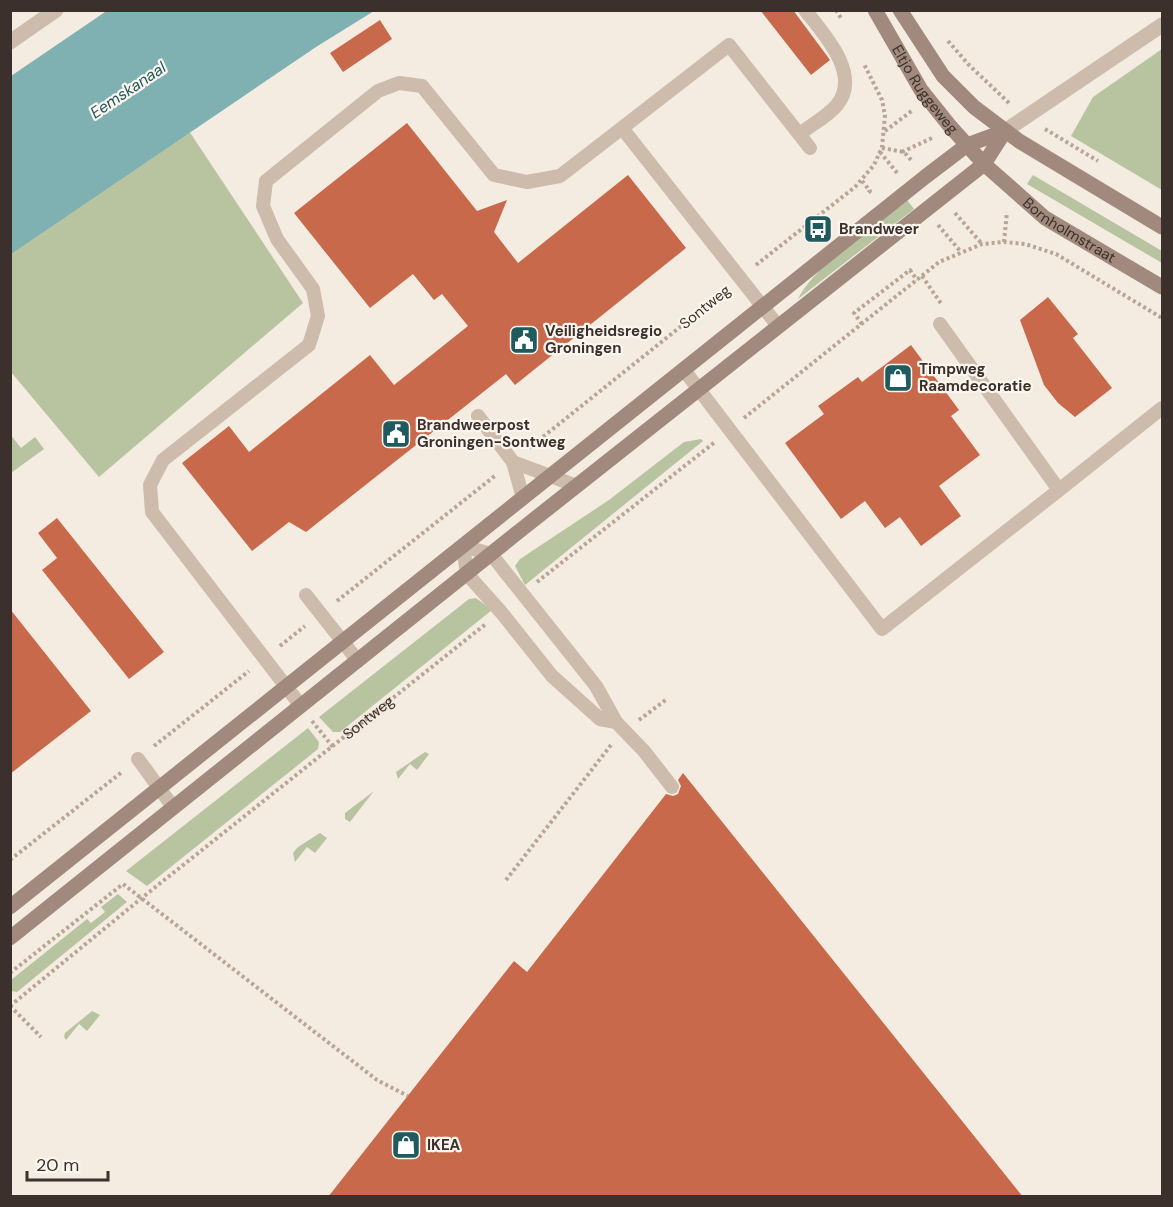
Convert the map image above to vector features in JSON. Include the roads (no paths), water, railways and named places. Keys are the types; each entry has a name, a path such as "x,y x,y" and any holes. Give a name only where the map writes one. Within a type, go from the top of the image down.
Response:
{"street":[{"path":"10,42 56,10"},
{"name":"Eltjo Ruggeweg","path":"874,10 921,90 984,164"},
{"name":"Eltjo Ruggeweg","path":"900,10 954,89 1005,131"},
{"path":"10,907 967,145 1005,131 1162,25"},
{"path":"10,938 984,164 1005,131"},
{"path":"1005,131 1162,227"},
{"name":"Bornholmstraat","path":"984,164 1045,218 1162,286"}],"lane":[{"path":"800,134 837,105 844,90 841,61 836,49 805,10"},
{"path":"301,706 152,512 150,484 163,459 309,345 318,316 313,289 277,239 263,206 266,181 378,91 399,83 422,86 494,175 527,182 560,176 729,45 810,148"},
{"path":"622,128 778,326"},
{"path":"940,324 1059,490"},
{"path":"684,370 882,629 1162,408"},
{"path":"478,416 513,462 523,498"},
{"path":"513,462 576,486"},
{"path":"620,727 600,719 552,676 467,574 463,546 491,554 596,686 620,727 644,751 672,787"},
{"path":"306,595 358,661"},
{"path":"138,759 173,807"}],"water":[{"name":"Eemskanaal","path":"108,10 374,11 316,47 11,254 11,76"}],"place":[{"name":"Brandweer","path":"818,229"},
{"name":"Veiligheidsregio Groningen","path":"524,340"},
{"name":"Timpweg Raamdecoratie","path":"898,378"},
{"name":"Brandweerpost Groningen-Sontweg","path":"396,434"},
{"name":"IKEA","path":"406,1145"}]}
